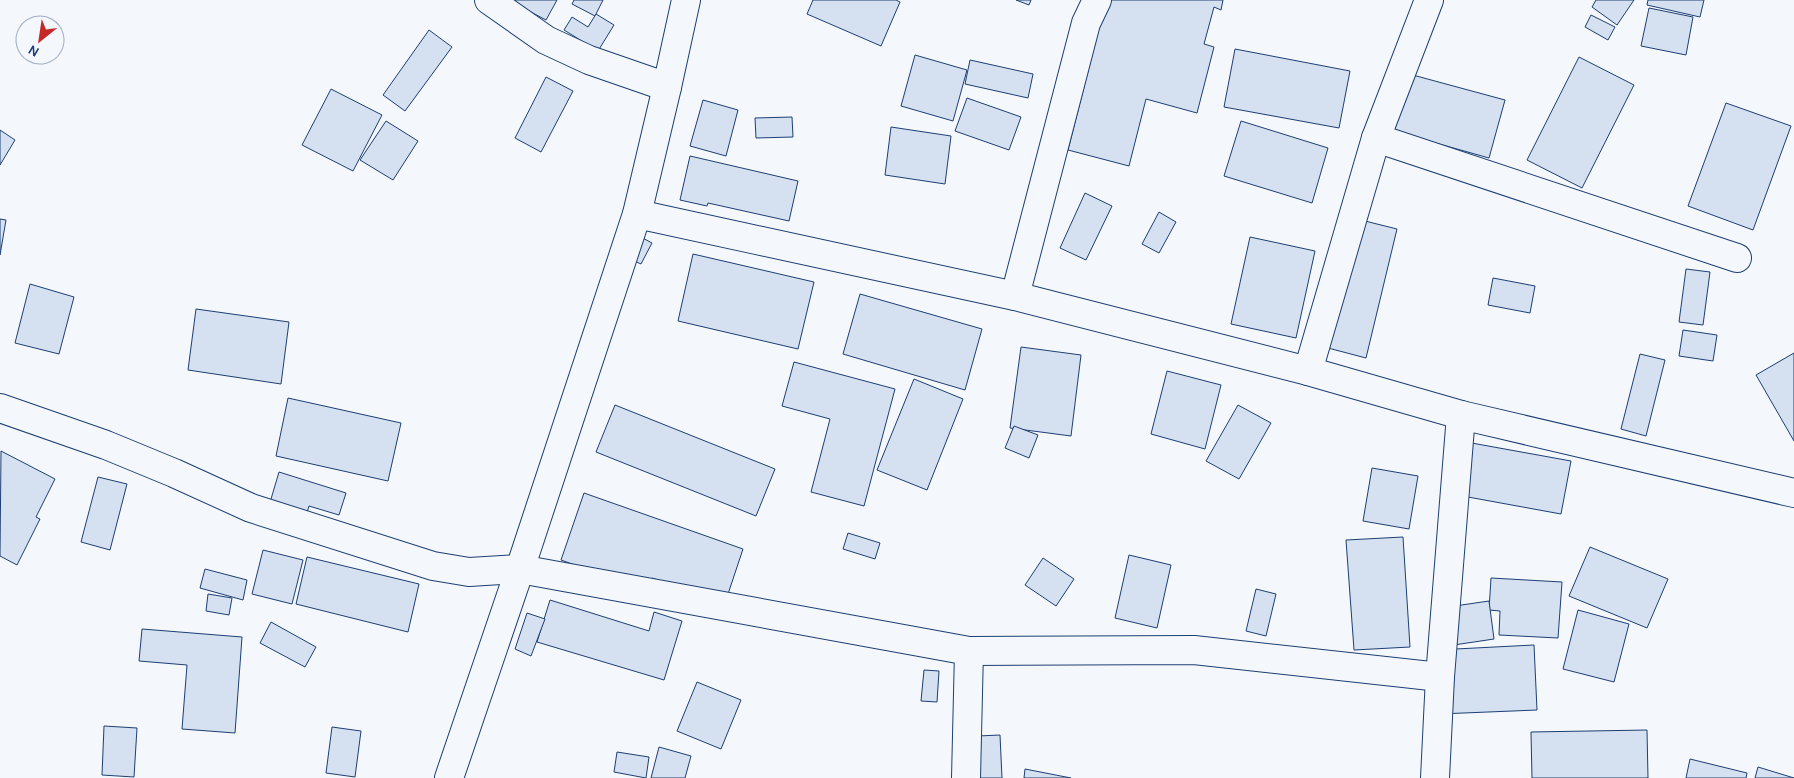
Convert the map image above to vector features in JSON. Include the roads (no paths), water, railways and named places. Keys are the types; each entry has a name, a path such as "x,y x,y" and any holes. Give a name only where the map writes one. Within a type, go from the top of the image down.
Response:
{"street":[{"path":"489,0 546,40 589,60 667,87"},
{"path":"448,778 520,569 637,214 686,0"},
{"path":"1015,296 1086,24 1097,0"},
{"path":"1308,371 1376,138 1429,0"},
{"path":"1376,138 1738,258"},
{"path":"637,214 1015,296 1308,371 1461,415 1794,493"},
{"path":"0,408 106,445 251,508 433,566 469,572 520,569 969,651 1194,650 1440,677"},
{"path":"1435,778 1440,677 1461,415"},
{"path":"966,778 969,651"}]}
